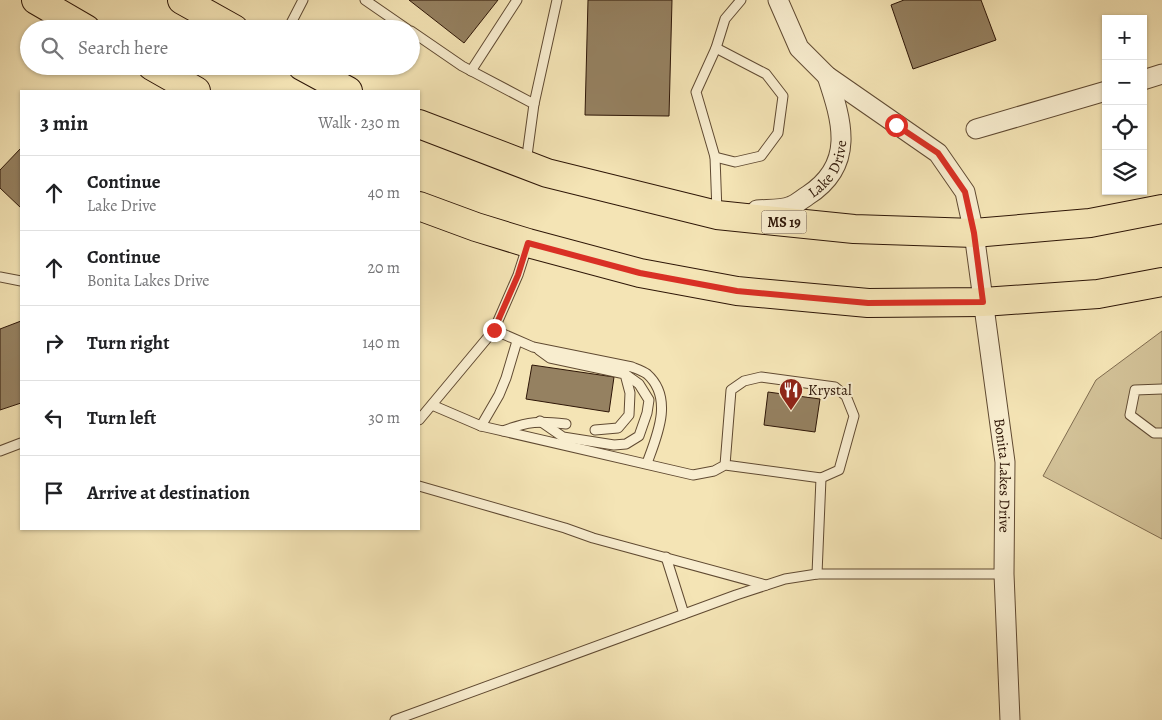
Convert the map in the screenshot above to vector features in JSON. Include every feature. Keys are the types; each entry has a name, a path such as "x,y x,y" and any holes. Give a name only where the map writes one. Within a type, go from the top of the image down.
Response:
{"main road":[{"path":"36,0 70,20"},
{"path":"182,0 218,20"},
{"path":"168,75 194,90"},
{"path":"319,75 346,90"},
{"name":"MS 19","path":"420,124 547,174 717,215 854,229 974,233 1090,223 1162,209"},
{"path":"420,206 476,227 528,243 640,273 737,291 868,303 983,302 1098,294 1162,282"}],"street":[{"name":"Lake Drive","path":"778,0 799,48 827,76 938,153 965,192 974,233"},
{"path":"1147,79 1162,74"},
{"name":"Lake Drive","path":"717,215 791,206 818,189 836,167 842,141 838,108 827,76"},
{"path":"976,130 1102,92"},
{"name":"Bonita Lakes Drive","path":"974,233 1005,462 1004,574 1010,720"}],"lane":[{"path":"293,20 303,0"},
{"path":"365,0 394,20"},
{"path":"471,70 517,0"},
{"path":"526,166 534,104 557,0"},
{"path":"717,215 715,157 696,92 716,48 725,19 741,0"},
{"path":"420,37 471,70 534,104"},
{"path":"715,157 735,162 761,156 778,133 783,96 766,74 716,48"},
{"path":"420,419 494,330 518,275 528,243"},
{"path":"0,277 20,281"},
{"path":"494,330 533,347 632,367 646,373 657,388 662,403 660,427 647,464"},
{"path":"481,426 499,396 517,341"},
{"path":"533,347 550,358 625,374 639,384 649,400 647,414 639,436 626,444 614,445 563,437 540,421"},
{"path":"594,430 618,428 629,415 630,393 625,374"},
{"path":"432,405 481,426 693,475 714,471 724,464 820,478 838,470 854,416 846,396 835,386 761,378 744,381 732,390 724,464"},
{"path":"1162,389 1135,390 1130,415 1154,433 1162,433"},
{"path":"503,431 524,423 540,421 566,424"},
{"path":"0,451 20,443"},
{"path":"817,574 820,478"},
{"path":"420,486 565,528 593,538 766,585"},
{"path":"666,557 684,614"},
{"path":"395,720 785,579 817,574 1004,574"}],"shaded area":[{"path":"1162,331 1162,539 1043,476 1096,380"}],"building":[{"path":"409,0 498,0 464,43"},
{"path":"588,0 672,0 669,116 585,115"},
{"path":"904,0 981,0 996,40 913,69 891,5"},
{"path":"20,149 20,207 0,188 0,170"},
{"path":"20,321 20,403 0,410 0,329"},
{"path":"532,365 614,377 609,412 526,399"},
{"path":"768,392 820,399 815,432 764,425"}],"place":[{"name":"Krystal","path":"791,411"}],"route":[{"path":"494,330 518,275 528,243 640,273 737,291 868,303 983,302 974,233 965,192 938,153 896,125"}]}
